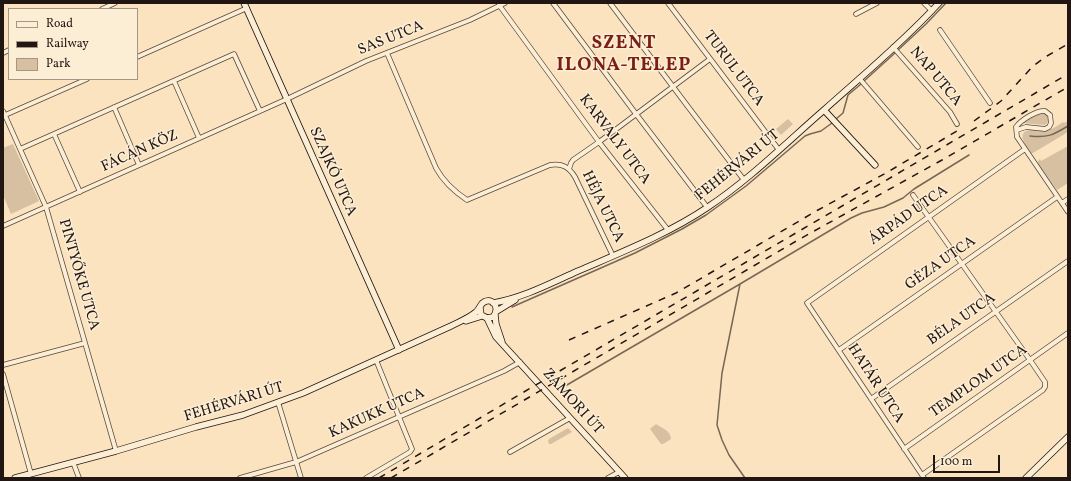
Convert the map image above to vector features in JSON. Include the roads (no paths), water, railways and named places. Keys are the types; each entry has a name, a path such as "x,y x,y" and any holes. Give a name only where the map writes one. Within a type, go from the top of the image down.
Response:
{"main road":[{"name":"FEHÉRVÁRI ÚT","path":"493,303 518,297 613,256 668,230 708,207 744,180 824,110 939,3"},
{"name":"SZAJKÓ UTCA","path":"245,6 399,350"},
{"path":"824,110 875,165"},
{"name":"FEHÉRVÁRI ÚT","path":"496,313 518,297"},
{"path":"491,301 493,303 496,306 496,313 491,318 485,317 480,313 481,305 485,302 491,301"},
{"name":"FEHÉRVÁRI ÚT","path":"15,478 243,415 303,393 399,350 451,326 472,315 480,308"},
{"name":"ZÁMORI ÚT","path":"496,313 496,324 502,342"},
{"name":"FEHÉRVÁRI ÚT","path":"451,326 474,318 485,317"},
{"name":"ZÁMORI ÚT","path":"485,317 496,337 625,478"},
{"path":"1026,478 1068,437"}],"street":[{"path":"104,8 115,3"},
{"name":"SAS UTCA","path":"287,99 366,62 470,20 505,3"},
{"path":"553,3 708,207"},
{"path":"610,3 744,180"},
{"name":"TURUL UTCA","path":"668,3 778,150"},
{"path":"856,14 877,3"},
{"path":"924,3 932,11"},
{"name":"KARVALY UTCA","path":"499,5 600,142 668,230"},
{"path":"138,57 245,6"},
{"path":"940,30 990,102"},
{"name":"NAP UTCA","path":"893,47 950,112 957,124"},
{"path":"387,53 439,174 448,184 467,200 550,165 560,164 569,169 573,160 600,142 710,59"},
{"path":"20,149 234,54 260,111"},
{"path":"859,78 918,147"},
{"path":"4,114 85,80"},
{"path":"174,81 199,138"},
{"name":"FÁCÁN KÖZ","path":"3,226 287,99"},
{"path":"114,107 139,165"},
{"path":"1017,130 1026,127 1048,128 1051,123 1050,115 1045,111 1040,111 1018,124 1016,127 1017,137 1068,212"},
{"name":"PINTYŐKE UTCA","path":"4,114 46,207 116,451"},
{"path":"54,134 80,192"},
{"name":"ÁRPÁD UTCA","path":"807,303 1025,149"},
{"name":"HÉJA UTCA","path":"569,169 575,177 613,256"},
{"path":"913,195 1045,382 1043,390 923,476"},
{"name":"GÉZA UTCA","path":"839,350 1058,197"},
{"path":"1062,204 1068,200"},
{"name":"BÉLA UTCA","path":"871,399 1068,261"},
{"name":"HATÁR UTCA","path":"807,303 923,476"},
{"name":"TEMPLOM UTCA","path":"904,449 1068,333"},
{"path":"3,365 85,343"},
{"path":"366,478 412,450 376,360"},
{"name":"KAKUKK UTCA","path":"240,478 296,462 504,371 520,362"},
{"path":"3,374 31,474"},
{"path":"278,402 301,478"},
{"path":"510,452 570,418"},
{"path":"73,462 79,478"},
{"path":"608,478 619,472"}],"waterway":[{"path":"898,50 946,3"},
{"path":"864,81 895,53"},
{"path":"836,119 843,113 848,95 861,84"},
{"path":"512,307 635,253 682,229 706,215 746,186 805,136 821,131 832,123"},
{"path":"1030,136 1041,137 1050,135 1068,126"},
{"path":"560,389 851,218 862,213 884,207 903,198 914,189 969,155"},
{"path":"740,284 722,373 717,425 729,455 745,478"}],"railway":[{"path":"974,121 1001,101 1033,66 1068,44"},
{"path":"379,478 1068,74"},
{"path":"391,478 798,240 942,160 1068,87"},
{"path":"569,340 676,293 962,128"}],"district":[{"name":"SZENT ILONA-TELEP","path":"624,56"}]}
